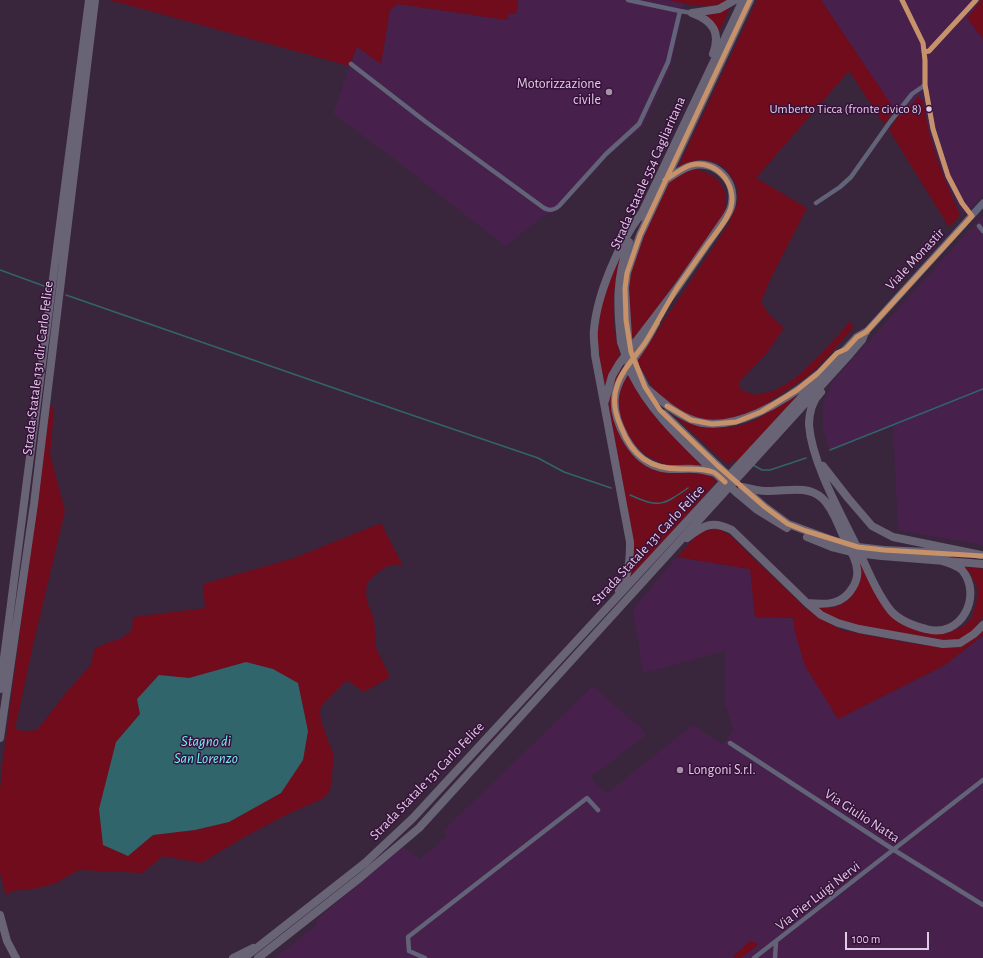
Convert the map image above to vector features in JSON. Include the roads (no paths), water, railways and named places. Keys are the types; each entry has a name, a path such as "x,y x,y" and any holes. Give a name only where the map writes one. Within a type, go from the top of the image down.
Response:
{"highway":[{"name":"Strada Statale 131 dir Carlo Felice","path":"0,689 89,0"},
{"name":"Strada Statale 131 dir Carlo Felice","path":"0,738 35,496 95,0"},
{"path":"692,13 718,9 735,0"},
{"name":"Strada Statale 554 Cagliaritana","path":"743,0 641,214 625,252 618,286 618,316 638,386 653,410 674,433 740,490 788,524 832,544 858,547 883,553 983,564"},
{"name":"Strada Statale 554 Cagliaritana","path":"624,340 625,288 627,273 640,235 750,0"},
{"path":"692,13 708,22 715,30 717,38 713,55 715,60"},
{"path":"604,403 612,376 619,364 677,288 731,208 733,196 732,189 725,175 719,170 706,165 691,166 665,180"},
{"path":"602,615 602,610 624,583 629,569 630,542 595,355 594,332 596,312 601,293 630,229 641,214"},
{"path":"677,288 644,344 625,370 618,383 614,403 616,415 632,448 645,462 659,468 716,469"},
{"name":"Strada Statale 131 Carlo Felice","path":"258,958 419,828 673,548 848,352 857,337 866,332"},
{"path":"645,387 669,407 691,420 712,424 736,422 761,412 797,390 817,374 837,353 848,352 847,362 819,394 813,403 810,414 809,426 816,456 834,499 875,585 892,612 910,624 928,629 940,630 953,627 966,617 972,605 973,587 967,576 954,565 939,560"},
{"name":"Strada Statale 131 Carlo Felice","path":"244,958 365,863 414,818 848,352"},
{"name":"Strada Statale 554 Cagliaritana","path":"634,371 660,410 716,469 735,482 740,490"},
{"path":"816,456 848,498 872,526 893,538 982,555"},
{"path":"740,490 807,490 822,498 833,513 858,570 856,581 850,592 842,599 834,603 807,603"},
{"path":"673,548 701,527 722,525 732,530 821,615 838,623 943,644 960,643 974,634 983,625"},
{"name":"Strada Statale 554 Cagliaritana","path":"883,553 982,555"},
{"path":"0,915 8,941 16,958"},
{"path":"0,928 10,958"},
{"path":"233,958 240,953 264,942"}],"main road":[{"name":"Viale Monastir","path":"866,332 983,203"}],"street":[{"path":"628,0 692,13"},
{"path":"902,0 923,43 925,85 933,129 948,176 962,203 972,216"},
{"path":"924,52 929,51 976,0"},
{"path":"351,64 426,122 548,210 559,206 606,154 639,124 668,62 680,11"},
{"path":"816,203 840,187 851,177 912,94 925,85"},
{"path":"979,226 983,231"},
{"name":"Via Giulio Natta","path":"730,743 894,850 983,905"},
{"name":"Via Pier Luigi Nervi","path":"756,958 983,780"},
{"path":"425,958 410,951 408,937 587,798 598,810"},
{"path":"775,958 776,942"}],"water":[{"name":"Stagno di San Lorenzo","path":"246,662 273,669 298,683 308,731 303,760 281,793 229,822 195,830 153,835 128,856 103,845 99,809 116,742 140,714 137,699 159,675 189,678"}],"waterway":[{"path":"0,270 44,286"},
{"path":"66,295 538,458 564,472 611,488"},
{"path":"830,450 983,389"},
{"path":"753,465 762,470 770,470 806,458"},
{"path":"630,495 648,502 660,503 672,499 688,488"}],"place":[{"name":"Motorizzazione civile","path":"609,92"},
{"name":"Umberto Ticca (fronte civico 8)","path":"929,109"},
{"name":"Longoni S.r.l.","path":"680,770"}]}
